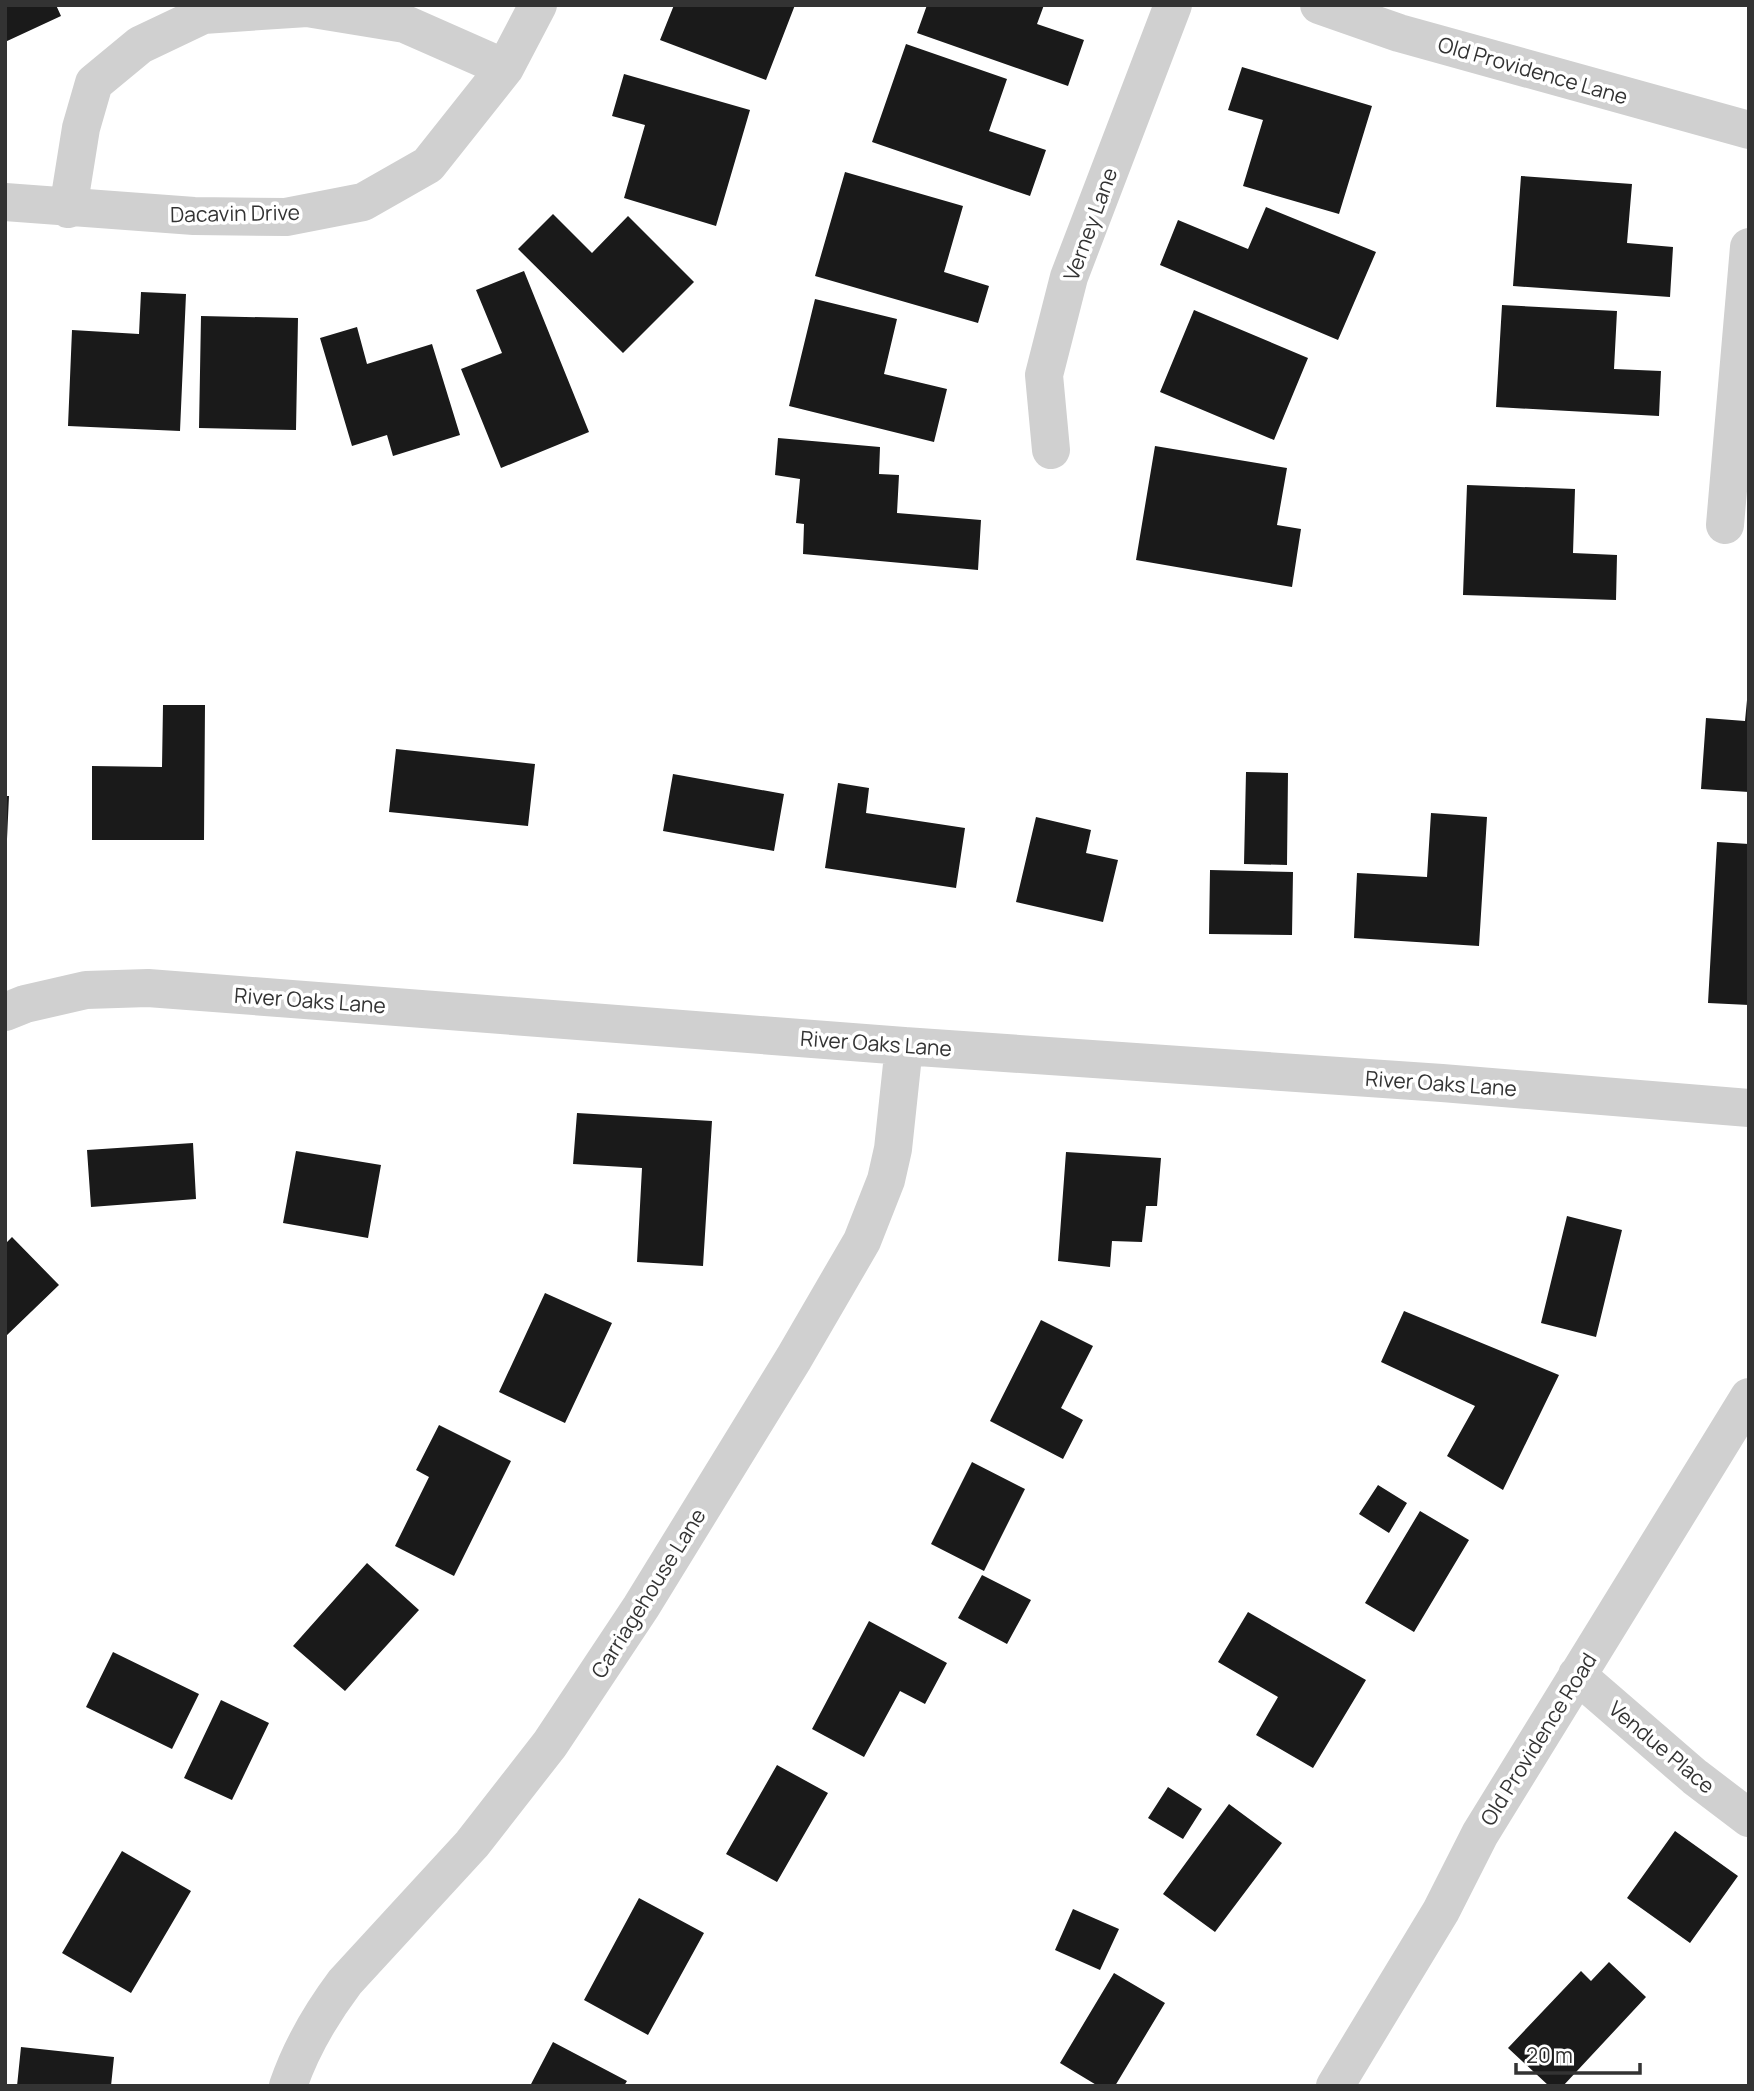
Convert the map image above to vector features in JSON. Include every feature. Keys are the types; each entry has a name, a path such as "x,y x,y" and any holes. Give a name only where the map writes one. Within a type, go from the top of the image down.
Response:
{"street":[{"name":"Dacavin Drive","path":"5,202 68,209 194,216 286,217 363,202 428,165 505,68 538,5"},
{"name":"Verney Lane","path":"1051,450 1044,375 1069,277 1173,5"},
{"name":"Old Providence Lane","path":"1319,5 1385,16 1749,130"},
{"path":"68,209 81,128 94,83 140,46 203,15 307,8 405,24 505,68"},
{"path":"1725,525 1749,247"},
{"name":"River Oaks Lane","path":"5,1012 25,1004 86,990 148,988 1749,1108"},
{"name":"Carriagehouse Lane","path":"288,2086 298,2058 333,1998 472,1844 550,1744 641,1607 794,1358 862,1241 886,1180 893,1149 904,1046"},
{"name":"Old Providence Road","path":"1335,2086 1441,1911 1480,1834 1749,1398"},
{"name":"Vendue Place","path":"1577,1675 1695,1777 1749,1818"}],"building":[{"path":"5,5 56,5 61,16 5,42"},
{"path":"674,5 795,5 766,80 660,40"},
{"path":"927,5 1044,5 1037,24 1084,40 1068,86 917,33"},
{"path":"906,44 1007,79 989,131 1046,150 1030,196 872,142"},
{"path":"1242,67 1372,106 1339,214 1243,186 1263,120 1228,110"},
{"path":"624,74 750,110 716,226 624,198 645,125 612,116"},
{"path":"845,172 963,206 944,272 989,286 978,323 815,276"},
{"path":"1521,176 1632,184 1627,243 1673,247 1670,297 1513,286"},
{"path":"1266,207 1376,252 1338,340 1160,265 1178,220 1248,249"},
{"path":"553,214 592,253 628,216 694,282 623,353 518,249"},
{"path":"524,271 589,432 501,468 461,369 502,353 476,290"},
{"path":"141,292 186,294 180,431 68,426 72,330 139,334"},
{"path":"815,299 897,319 884,374 947,389 934,442 789,406"},
{"path":"1502,305 1617,311 1614,369 1661,371 1659,416 1496,407"},
{"path":"1194,310 1308,358 1274,440 1160,392"},
{"path":"201,316 298,318 296,430 199,428"},
{"path":"357,327 367,364 432,344 460,435 393,456 387,435 352,446 320,338"},
{"path":"778,438 880,447 879,474 899,475 897,513 981,520 978,570 803,554 804,524 796,523 800,479 775,475"},
{"path":"1155,446 1287,468 1277,525 1301,529 1292,587 1136,560"},
{"path":"1467,485 1575,489 1573,553 1617,555 1616,600 1463,595"},
{"path":"1747,700 1749,792 1701,789 1706,718 1745,721"},
{"path":"163,705 205,705 204,840 92,840 92,766 162,767"},
{"path":"396,749 535,764 528,826 389,812"},
{"path":"1246,772 1288,773 1287,865 1244,864"},
{"path":"673,774 784,794 774,851 663,831"},
{"path":"838,783 869,788 866,813 965,828 956,888 825,868"},
{"path":"5,796 9,796 7,839 5,839"},
{"path":"1431,813 1487,817 1479,946 1354,938 1357,873 1427,877"},
{"path":"1036,817 1091,830 1086,853 1118,860 1103,922 1016,902"},
{"path":"1717,842 1749,844 1749,1005 1708,1003"},
{"path":"1210,870 1293,872 1292,935 1209,934"},
{"path":"577,1113 712,1121 703,1266 637,1262 642,1168 573,1164"},
{"path":"193,1143 196,1199 91,1207 87,1150"},
{"path":"296,1151 381,1165 368,1238 283,1223"},
{"path":"1066,1152 1161,1158 1157,1206 1146,1206 1142,1242 1112,1241 1110,1267 1058,1261"},
{"path":"1567,1216 1622,1230 1596,1337 1541,1323"},
{"path":"12,1237 59,1285 5,1337 5,1244"},
{"path":"545,1293 612,1323 565,1423 499,1392"},
{"path":"1404,1311 1559,1375 1503,1490 1447,1456 1475,1406 1381,1362"},
{"path":"1041,1320 1093,1346 1061,1408 1083,1420 1063,1459 990,1421"},
{"path":"439,1425 511,1461 454,1576 395,1546 429,1477 416,1470"},
{"path":"972,1462 1025,1489 984,1571 931,1544"},
{"path":"1378,1485 1407,1503 1389,1533 1359,1514"},
{"path":"1420,1511 1469,1540 1414,1632 1365,1603"},
{"path":"367,1563 419,1610 345,1691 293,1646"},
{"path":"982,1575 1031,1600 1007,1644 958,1618"},
{"path":"1248,1612 1366,1680 1313,1768 1256,1735 1278,1697 1218,1662"},
{"path":"869,1621 947,1663 925,1704 900,1691 864,1757 812,1729"},
{"path":"113,1652 199,1694 172,1749 86,1707"},
{"path":"221,1700 269,1723 232,1800 184,1778"},
{"path":"777,1765 828,1793 777,1882 726,1854"},
{"path":"1168,1787 1202,1809 1183,1839 1148,1818"},
{"path":"1229,1804 1282,1843 1215,1932 1163,1894"},
{"path":"1675,1831 1738,1876 1690,1943 1627,1898"},
{"path":"122,1851 191,1891 131,1993 62,1953"},
{"path":"639,1898 704,1933 648,2035 584,2000"},
{"path":"1073,1909 1119,1929 1100,1970 1055,1950"},
{"path":"1609,1962 1646,1997 1563,2086 1549,2086 1508,2048 1581,1971 1591,1981"},
{"path":"1114,1973 1165,2003 1115,2086 1098,2086 1060,2063"},
{"path":"553,2042 627,2081 624,2086 530,2086"},
{"path":"21,2047 114,2057 111,2086 17,2086"}]}
